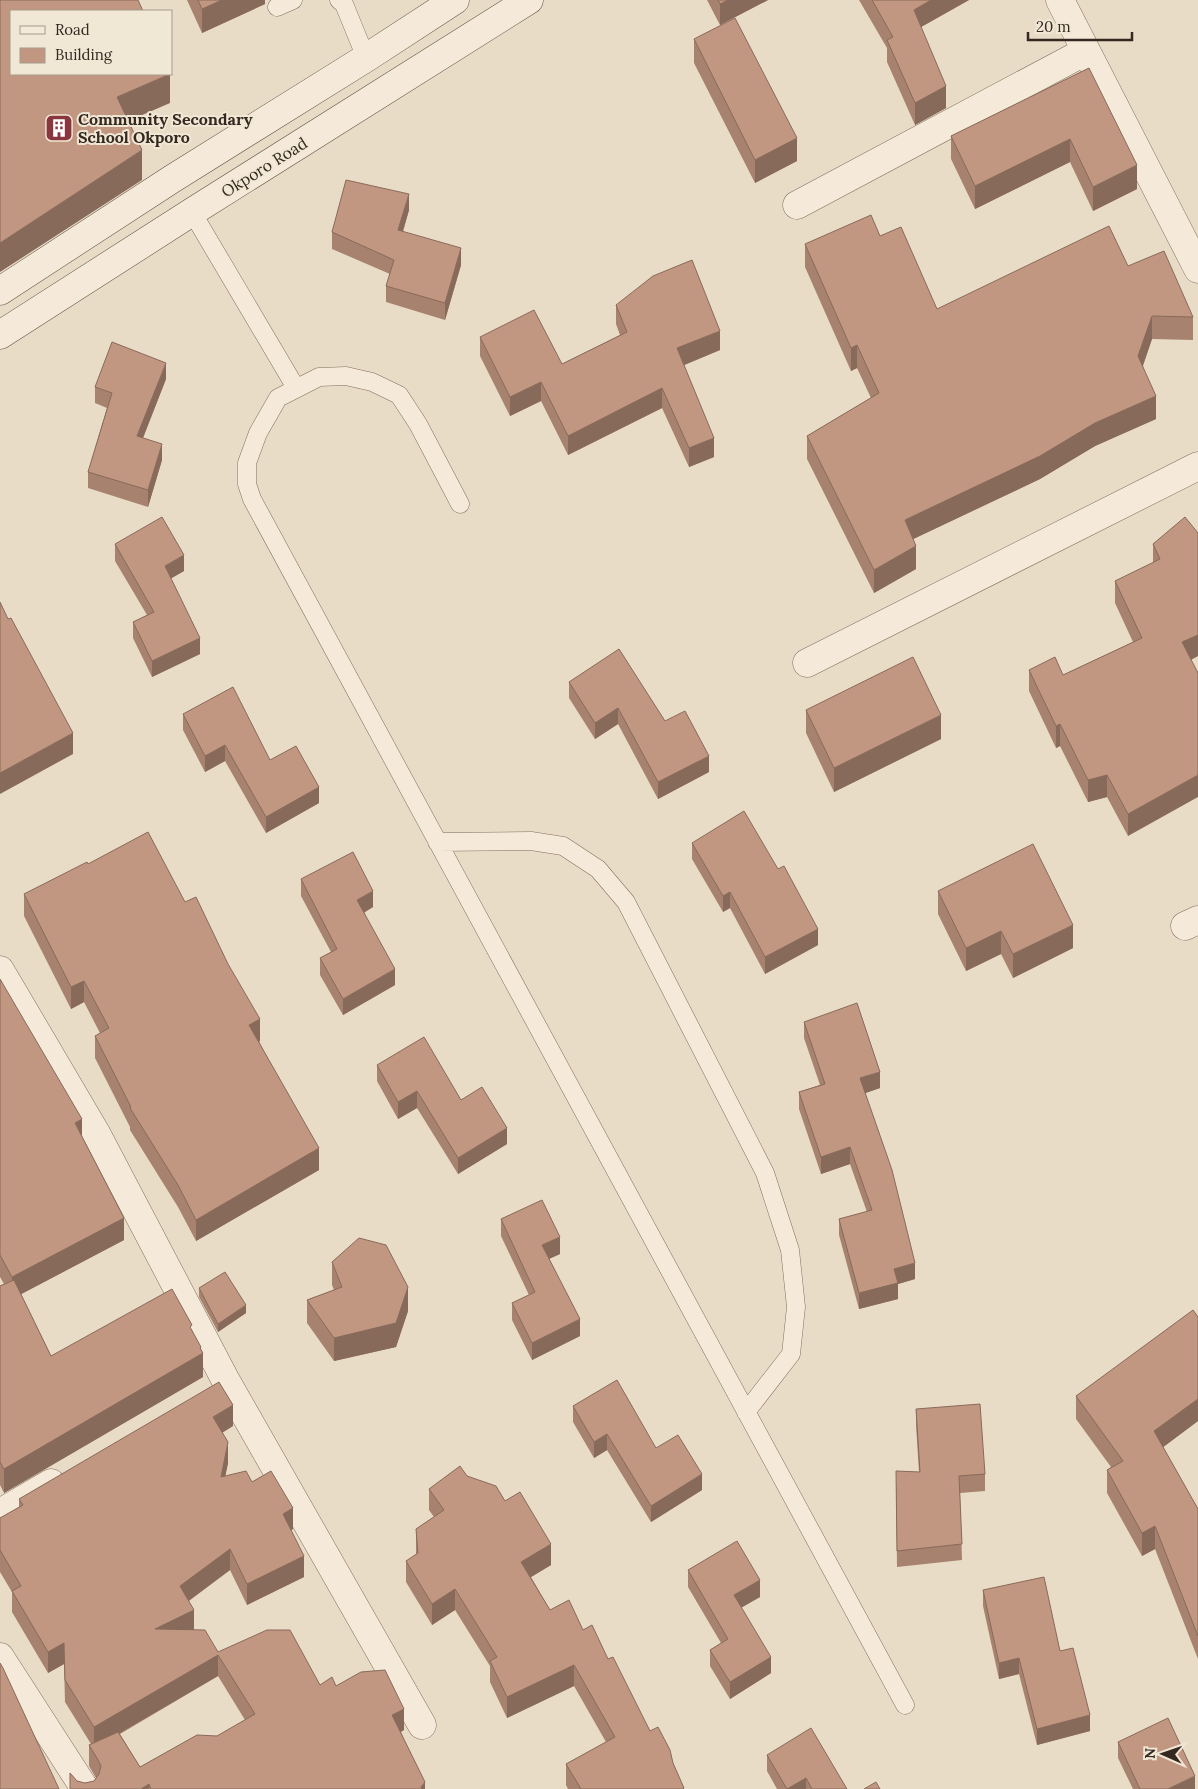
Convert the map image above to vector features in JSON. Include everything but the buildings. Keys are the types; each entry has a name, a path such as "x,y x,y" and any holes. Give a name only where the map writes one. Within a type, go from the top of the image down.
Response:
{"street":[{"path":"0,290 172,178 366,58 454,0"},
{"name":"Okporo Road","path":"0,335 530,0"},
{"path":"1060,0 1198,270"},
{"path":"797,206 1086,51"},
{"path":"807,662 1198,466"},
{"path":"0,970 96,1133 217,1386 422,1725"},
{"path":"0,1513 75,1469"},
{"path":"0,1657 85,1789"}],"lane":[{"path":"339,0 344,4 366,58"},
{"path":"192,212 296,388"},
{"path":"460,504 418,424 399,395 372,382 346,376 319,376 278,398 258,433 247,463 247,484 252,500 905,1705"},
{"path":"437,842 531,841 563,846 598,869 626,902 765,1173 790,1250 796,1307 791,1354 746,1412"}],"place":[{"name":"Community Secondary School Okporo","path":"59,128"}]}
